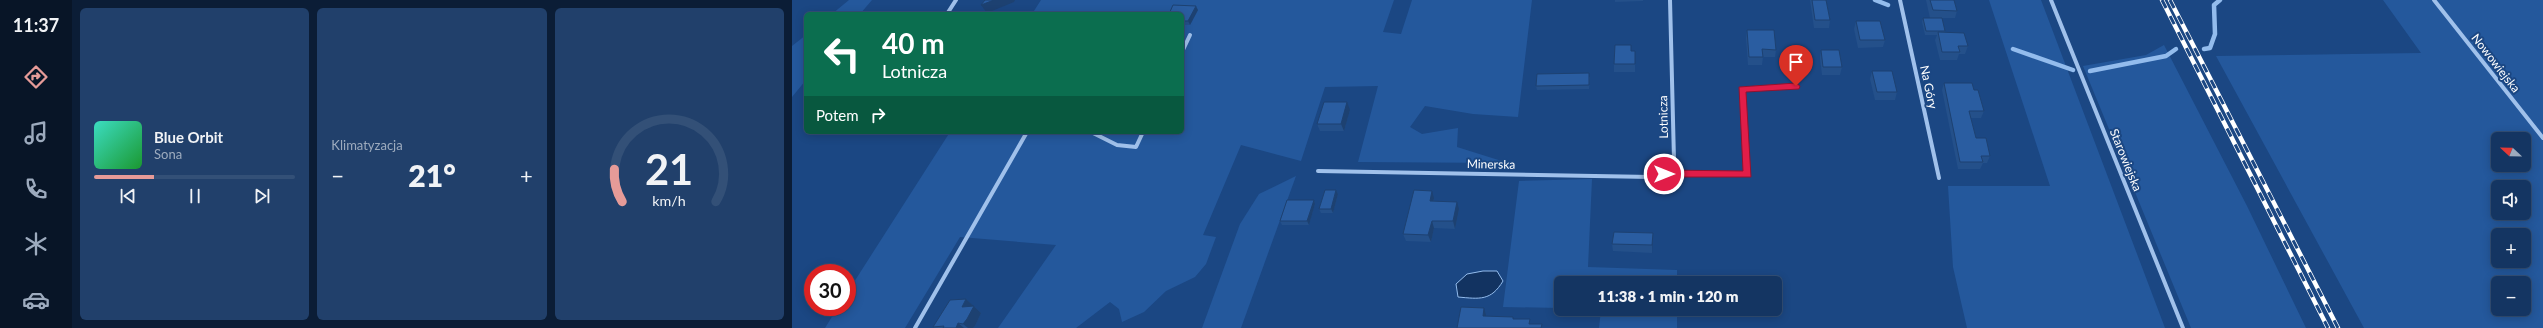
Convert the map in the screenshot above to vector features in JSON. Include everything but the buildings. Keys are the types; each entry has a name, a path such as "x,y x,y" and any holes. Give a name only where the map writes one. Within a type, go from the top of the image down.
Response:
{"street":[{"path":"948,12 956,0"},
{"name":"Lotnicza","path":"1664,174 1674,160 1670,0"},
{"name":"Na Góry","path":"1900,0 1939,178"},
{"name":"Starowiejska","path":"2051,0 2183,328"},
{"name":"Nowowiejska","path":"2434,0 2543,138"},
{"path":"1184,48 1190,35"},
{"path":"1664,174 1748,174 1742,89 1796,86"},
{"path":"915,328 1026,134"},
{"path":"1095,134 1117,145 1136,147 1142,134"},
{"name":"Minerska","path":"1318,171 1650,177 1664,174"}],"shaded area":[{"path":"849,0 872,0 862,12 834,12"},
{"path":"1041,0 1394,0 1383,32 1401,34 1412,0 1532,0 1518,117 1473,114 1425,106 1410,127 1422,134 1458,128 1457,147 1508,163 1358,162 1378,86 1325,87 1301,161 1241,145 1203,235 1216,237 1206,264 1195,277 1166,291 1144,312 1122,322 1119,309 1110,302 1076,328 998,328 1056,245 960,237 905,328 825,328 832,316 856,316 856,279 949,134 1184,134 1184,12 1033,12"},
{"path":"1989,0 2041,0 2165,328 1967,328 1953,267 1948,186 2050,186"},
{"path":"2383,0 2543,0 2543,328 2364,328 2216,56 2421,53"},
{"path":"804,37 804,82 792,97 792,46"},
{"path":"2164,45 2247,206 2306,328 2191,328 2083,66 2146,55"},
{"path":"1296,176 1241,328 1202,328 1240,224 1259,194"},
{"path":"1592,179 1588,267 1677,270 1677,276 1554,276 1554,308 1503,307 1519,181"},
{"path":"1483,271 1497,271 1503,281 1499,288 1484,297 1458,297 1456,284 1467,274"},
{"path":"1600,316 1677,316 1677,328 1599,328"}],"waterway":[{"path":"1875,0 1888,5"},
{"path":"2204,49 2210,48 2215,34 2214,5 2220,0"},
{"path":"2013,49 2073,70"},
{"path":"2090,71 2166,56 2176,49"}],"railway":[{"path":"2162,0 2328,328"},
{"path":"2170,0 2338,328"}],"route":[{"path":"1664,174 1748,174 1742,89 1796,86"}]}
